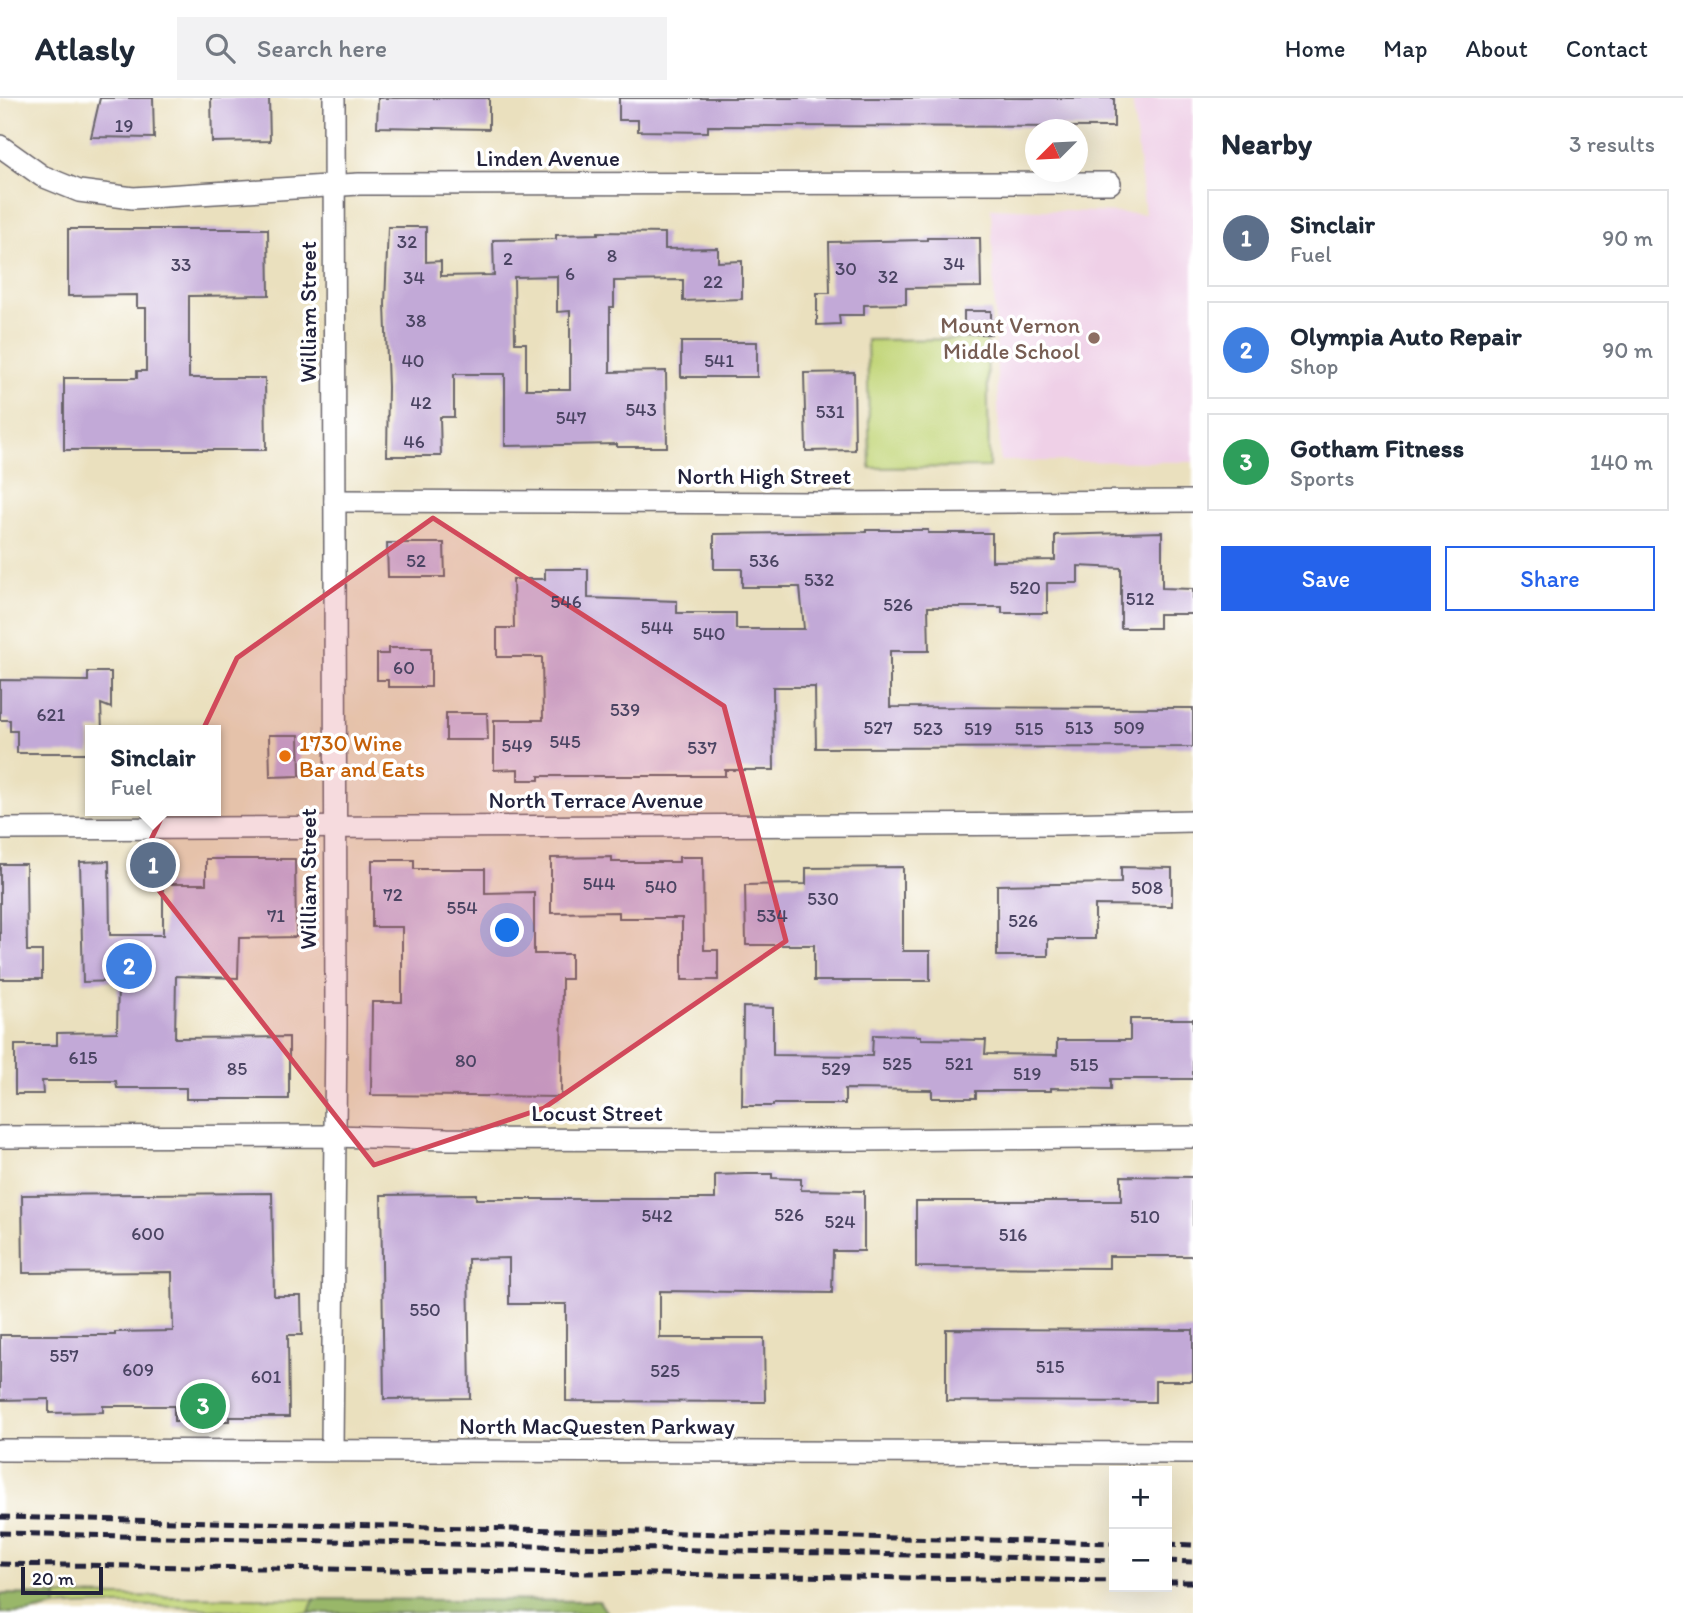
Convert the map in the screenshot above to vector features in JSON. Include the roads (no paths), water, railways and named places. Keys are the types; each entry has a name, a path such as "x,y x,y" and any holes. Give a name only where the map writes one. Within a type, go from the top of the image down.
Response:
{"street":[{"name":"William Street","path":"332,1450 336,1025 334,98"},
{"name":"Linden Avenue","path":"0,146 42,176 79,191 133,198 334,186 1110,183"},
{"name":"North High Street","path":"335,501 1193,501"},
{"name":"North Terrace Avenue","path":"0,829 1003,825 1193,821"},
{"name":"Locust Street","path":"0,1137 333,1136 861,1140 1193,1138"},
{"name":"North MacQuesten Parkway","path":"0,1450 1193,1454"}],"railway":[{"path":"0,1517 1109,1543"},
{"path":"0,1533 1109,1560"},
{"path":"1172,1544 1193,1545"},
{"path":"1172,1561 1193,1562"},
{"path":"0,1564 1109,1581"},
{"path":"1172,1582 1193,1582"}],"place":[{"name":"Mount Vernon Middle School","path":"1094,338"},
{"name":"1730 Wine Bar and Eats","path":"285,756"},
{"name":"Sinclair","path":"153,865"},
{"name":"Olympia Auto Repair","path":"129,966"},
{"name":"Gotham Fitness","path":"203,1406"}]}
